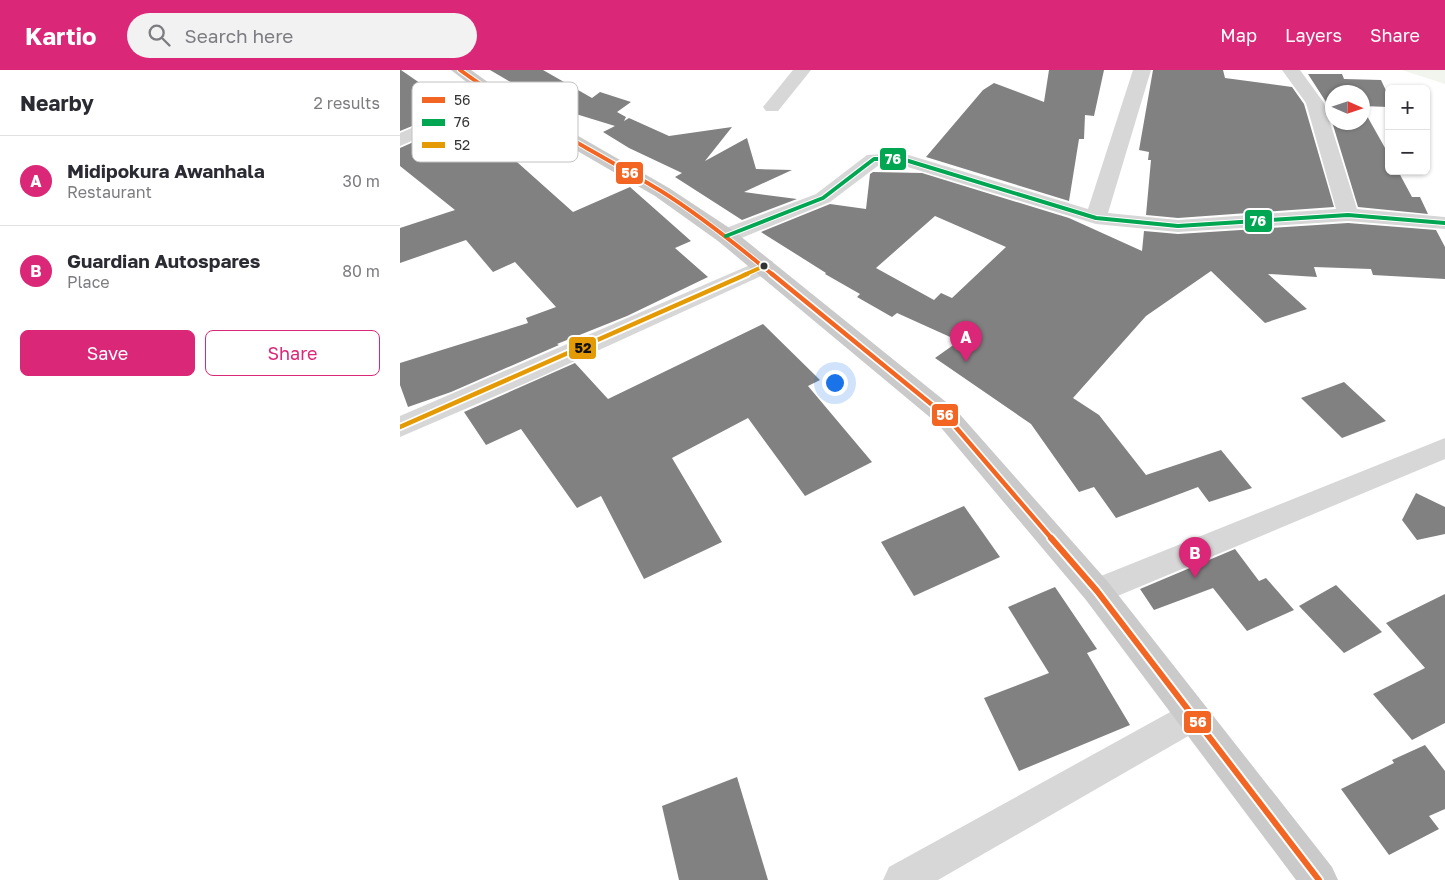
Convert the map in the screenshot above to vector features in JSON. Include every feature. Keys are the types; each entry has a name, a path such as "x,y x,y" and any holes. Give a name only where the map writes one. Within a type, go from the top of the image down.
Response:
{"main road":[{"path":"460,70 476,82"},
{"path":"578,144 662,192 726,236 947,417 1097,591 1319,880"}],"street":[{"path":"772,107 802,70"},
{"path":"1096,218 1142,70"},
{"path":"1291,70 1315,103 1348,215"},
{"path":"400,140 412,135"},
{"path":"726,236 823,198 874,160 902,159 1096,218 1178,226 1348,215 1445,223"},
{"path":"400,426 531,371 764,266"},
{"path":"1097,591 1445,448"},
{"path":"902,880 1192,716"}],"shaded area":[{"path":"1402,70 1445,70 1445,84"}],"building":[{"path":"401,70 418,82 412,82 412,126 400,131"},
{"path":"490,70 543,70 564,82 510,82"},
{"path":"1049,70 1104,70 1094,116 1085,115 1084,139 1079,139 1069,201 926,157 983,90 994,83 1044,102"},
{"path":"1153,70 1223,70 1225,78 1292,87 1304,104 1334,207 1178,218 1146,215 1151,160 1148,160 1149,152 1139,150"},
{"path":"1308,74 1342,74 1344,79 1381,80 1385,88 1385,107 1370,106 1370,85 1325,85 1325,100"},
{"path":"578,90 592,98 600,92 631,102 617,112 626,117 624,121 629,118 669,136 732,127 705,161 747,138 756,169 792,170 744,192 797,199 742,220 675,177 682,173 629,148 603,132 615,126 578,115"},
{"path":"1370,121 1385,148 1385,175 1400,175 1412,197 1420,197 1428,214 1358,207 1334,130 1370,130"},
{"path":"412,143 412,162 517,162 573,212 630,187 691,241 675,248 708,277 627,316 557,344 559,345 451,392 408,407 400,385 400,363 528,323 526,318 556,307 515,262 493,272 466,240 400,263 400,228 455,210 400,166 400,148"},
{"path":"873,172 922,173 1069,218 1142,251 1144,231 1178,234 1348,223 1436,230 1445,247 1445,279 1373,275 1371,269 1314,267 1317,277 1268,274 1307,309 1265,323 1211,271 1146,316 1073,398 1099,415 1146,475 1221,450 1252,488 1209,502 1198,487 1116,518 1094,487 1079,492 1031,424 935,358 959,341 897,313 892,317 857,297 860,294 825,274 761,232 830,204 866,209 870,174","holes":["935,216 1006,247 952,298 941,293 934,300 876,268"]},
{"path":"763,324 820,380 808,386 872,462 805,496 748,418 672,458 722,542 644,579 601,496 577,508 521,429 486,445 464,412 575,363 608,399"},
{"path":"1344,382 1386,421 1342,438 1301,398"},
{"path":"1416,493 1445,507 1445,534 1417,540 1402,520"},
{"path":"964,506 1000,557 914,596 881,542"},
{"path":"1235,549 1259,581 1266,578 1294,610 1247,631 1213,588 1154,610 1140,589"},
{"path":"1336,585 1382,632 1344,653 1299,606"},
{"path":"1055,587 1097,649 1087,653 1130,725 1019,771 984,698 1049,673 1008,607"},
{"path":"1445,594 1445,723 1412,740 1373,694 1425,668 1386,623"},
{"path":"1425,745 1445,771 1445,809 1429,816 1439,829 1389,855 1341,789 1394,763 1392,760"},
{"path":"737,777 768,880 679,880 662,806"}],"transit line":[{"name":"56","path":"460,70 476,82"},
{"name":"56","path":"578,144 662,192 726,236 947,417 1097,591 1319,880"},
{"name":"76","path":"726,236 823,198 874,159 902,159 1096,218 1178,226 1348,215 1445,223"},
{"name":"52","path":"400,427 531,371 764,266"}],"place":[{"name":"Midipokura Awanhala","path":"966,362"},
{"name":"Guardian Autospares","path":"1195,578"}]}
